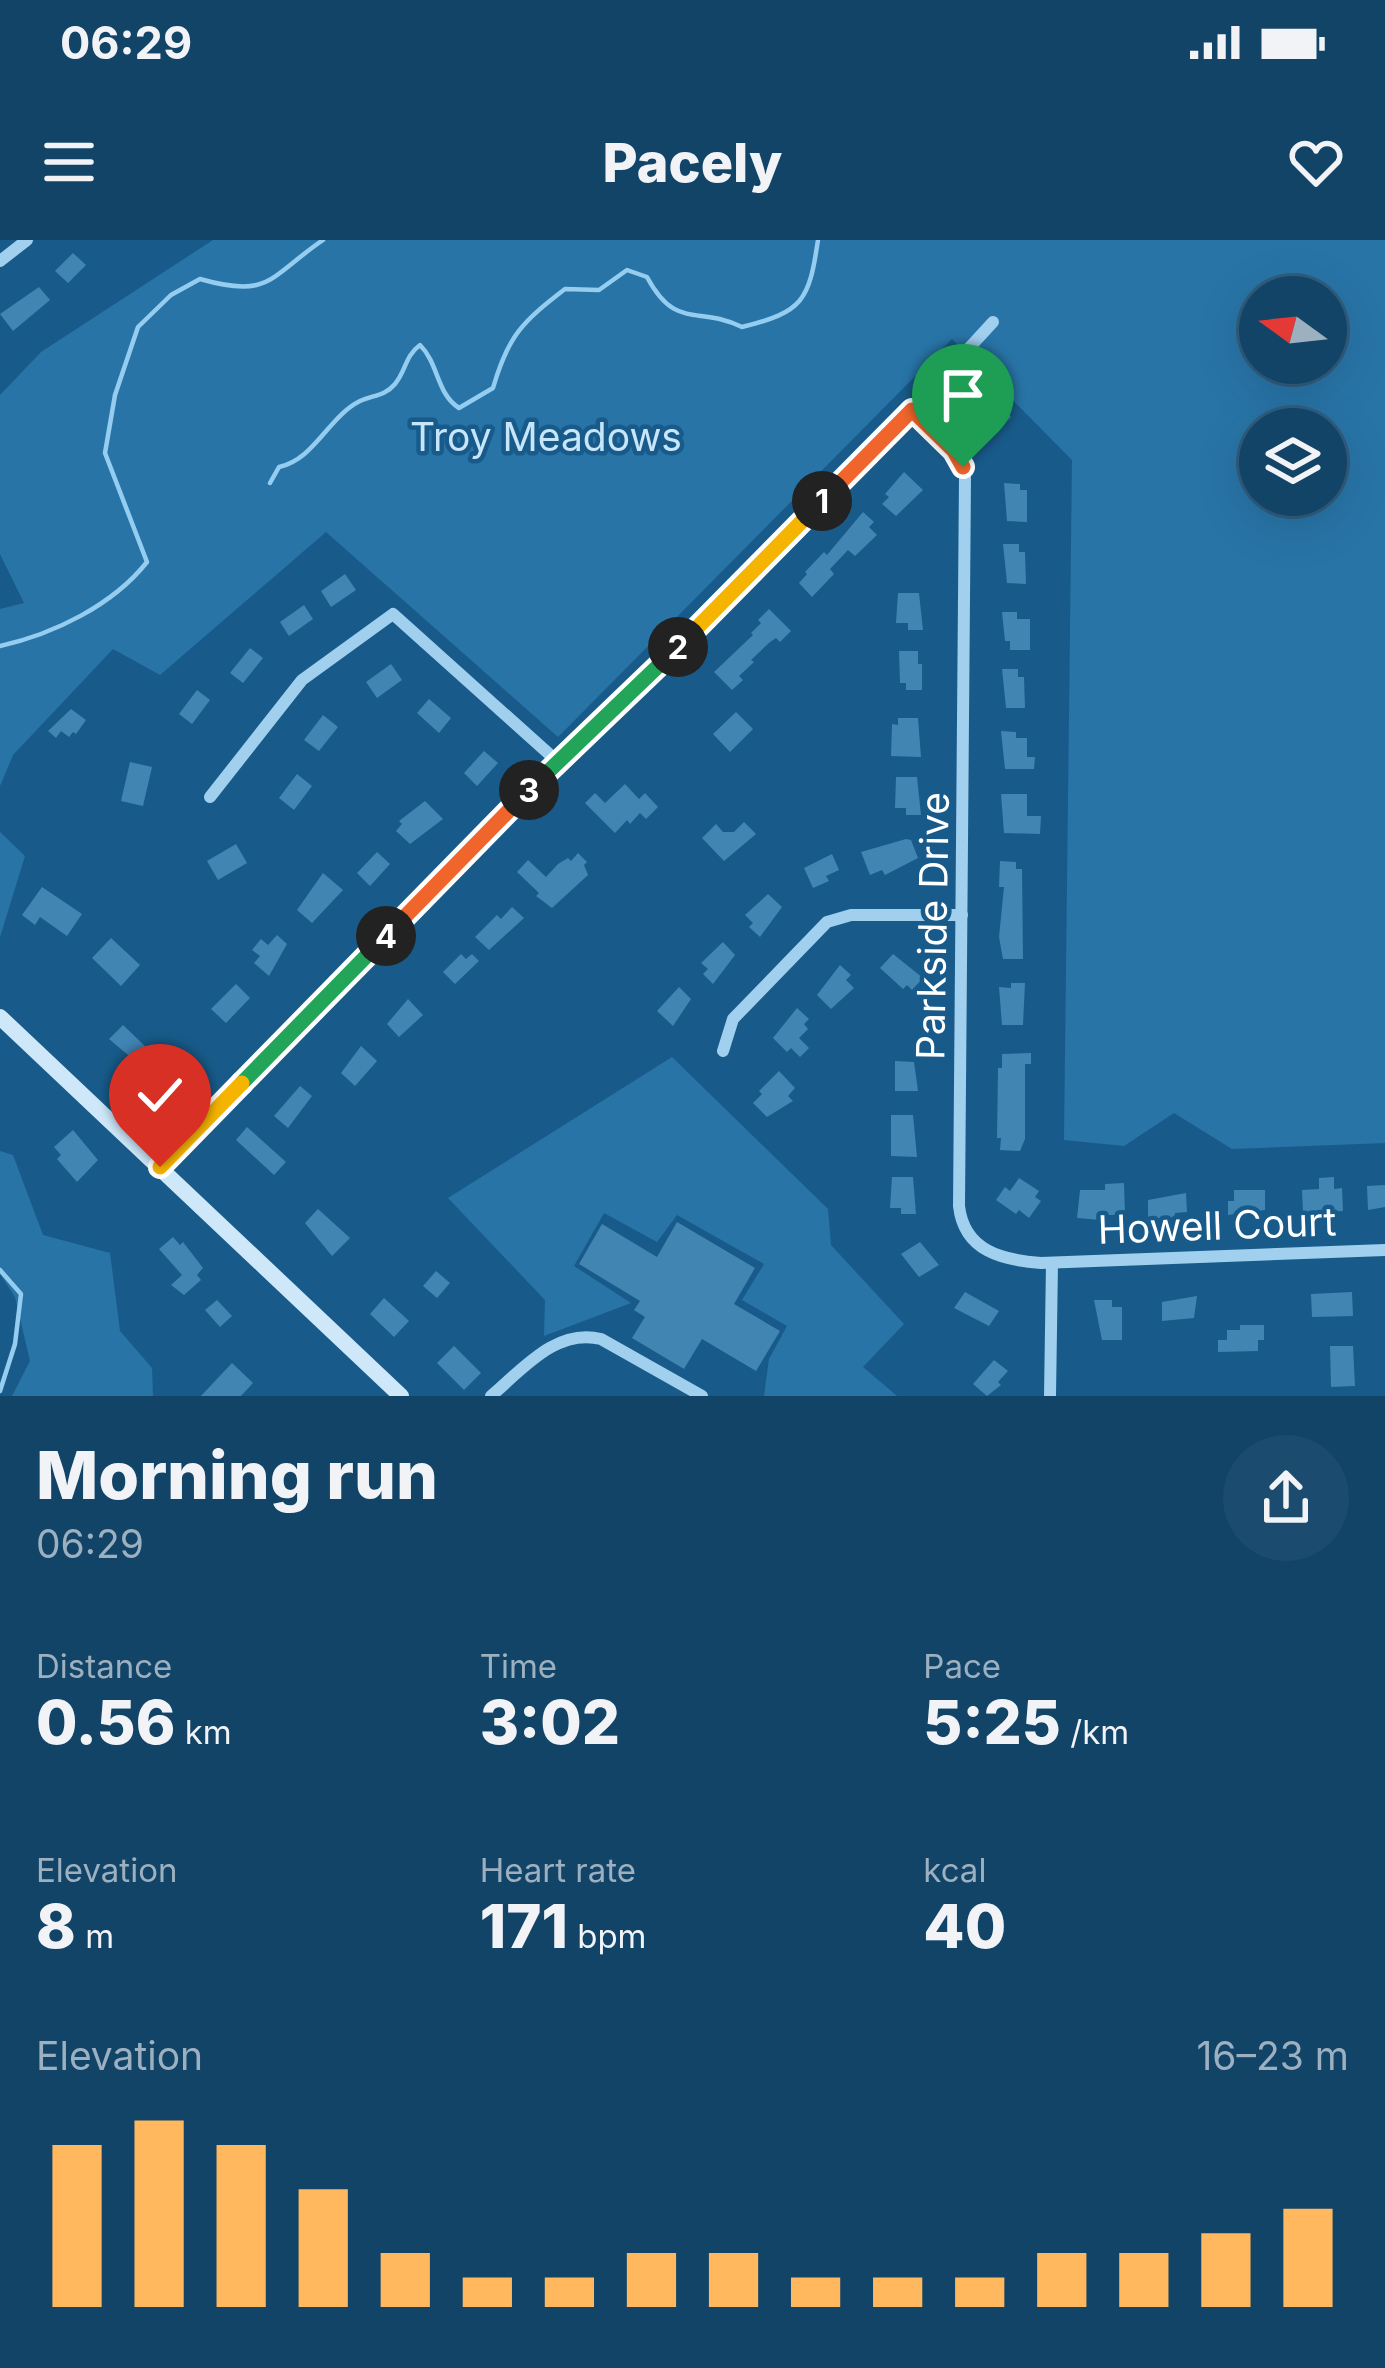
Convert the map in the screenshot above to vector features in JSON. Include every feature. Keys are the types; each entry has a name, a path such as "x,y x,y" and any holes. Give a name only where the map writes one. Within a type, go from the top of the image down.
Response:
{"main road":[{"path":"0,1017 401,1396"}],"street":[{"path":"0,260 27,240"},
{"path":"160,1167 912,410 993,322"},
{"name":"Parkside Drive","path":"912,410 954,451 965,477 959,1215 972,1240 995,1256 1052,1263"},
{"path":"210,797 302,680 392,614 558,762"},
{"path":"723,1051 733,1019 827,922 851,915 962,915"},
{"name":"Howell Court","path":"1052,1263 1385,1250"},
{"path":"1050,1396 1052,1263"},
{"path":"491,1396 556,1343 583,1336 601,1339 702,1396"}],"green space":[{"name":"Troy Meadows","path":"213,240 1385,240 1385,1143 1232,1149 1174,1113 1124,1146 1064,1140 1072,460 952,339 558,737 326,532 160,675 113,649 13,755 0,786 0,609 24,603 0,554 0,395 41,352"},
{"path":"0,832 25,856 0,937"},
{"path":"672,1057 828,1209 831,1245 904,1324 863,1367 897,1396 764,1396 769,1359 787,1326 742,1300 764,1264 677,1215 657,1242 604,1213 574,1266 631,1303 544,1336 545,1300 448,1198"},
{"path":"0,1151 13,1155 43,1235 110,1253 120,1331 152,1368 153,1396 12,1396 30,1361 15,1297 0,1274"}],"building":[{"path":"73,253 86,265 68,283 55,271"},
{"path":"39,287 50,300 13,331 0,314"},
{"path":"990,394 1011,417 996,432 967,408 978,397 983,402"},
{"path":"904,472 923,490 896,516 882,504"},
{"path":"1004,483 1020,484 1020,490 1027,490 1027,522 1007,521"},
{"path":"863,512 874,522 869,527 877,535 855,556 848,550 812,597 799,583 805,572 824,552 827,555"},
{"path":"1003,544 1019,544 1019,552 1025,552 1026,584 1007,583"},
{"path":"345,574 356,590 331,607 321,591"},
{"path":"898,593 919,593 923,630 908,630 908,623 896,623"},
{"path":"304,605 313,619 289,636 280,622"},
{"path":"769,609 791,631 751,660 754,662 739,676 743,680 732,690 714,672 753,635 761,623 758,620"},
{"path":"1002,612 1017,612 1017,619 1030,619 1030,650 1010,650"},
{"path":"250,648 263,658 243,683 230,673"},
{"path":"899,651 918,651 922,690 906,690 906,683 900,683"},
{"path":"391,664 402,680 377,698 366,682"},
{"path":"1002,669 1018,669 1018,677 1024,677 1025,708 1006,708"},
{"path":"197,690 210,700 192,724 179,714"},
{"path":"429,699 451,718 439,733 417,713"},
{"path":"71,709 86,720 76,734 69,737 61,731 56,738 48,731"},
{"path":"736,712 753,729 730,752 713,734"},
{"path":"323,715 338,727 319,751 304,740"},
{"path":"898,718 918,718 921,757 891,756 892,724 898,725"},
{"path":"1001,731 1027,738 1027,757 1035,757 1034,769 1005,769"},
{"path":"484,751 498,763 477,786 464,773"},
{"path":"130,762 152,767 143,806 121,801"},
{"path":"297,774 312,786 294,810 279,798"},
{"path":"896,777 917,777 921,815 906,815 906,808 895,808"},
{"path":"625,784 639,799 645,793 658,807 646,819 640,813 630,824 627,820 615,833 585,803 595,793 605,803"},
{"path":"1001,794 1027,794 1027,816 1041,816 1040,834 1004,833"},
{"path":"425,801 443,819 410,844 396,831 402,824 399,821"},
{"path":"744,822 756,834 724,861 702,838 716,824 723,832 734,832"},
{"path":"911,840 918,858 885,875 882,870 870,875 861,852"},
{"path":"236,844 247,863 218,880 207,861"},
{"path":"377,852 390,864 370,886 357,873"},
{"path":"578,853 587,862 588,875 552,908 517,872 528,860 546,877"},
{"path":"832,854 839,870 813,888 804,868"},
{"path":"1000,861 1016,862 1016,869 1022,869 1023,959 1003,959"},
{"path":"323,873 343,890 312,923 297,910"},
{"path":"42,887 82,914 67,936 40,917 35,925 22,915"},
{"path":"768,894 782,907 760,937 745,915"},
{"path":"512,907 524,918 489,950 475,937"},
{"path":"277,935 287,944 269,976 254,963 260,956 252,950 261,939 268,945"},
{"path":"111,938 140,965 121,986 92,958"},
{"path":"723,942 735,955 713,984 703,974 708,969 701,963"},
{"path":"461,954 466,959 472,954 479,961 455,984 443,972"},
{"path":"893,954 923,978 912,990 907,985 903,989 880,968"},
{"path":"840,965 851,975 846,980 854,988 831,1009 817,995"},
{"path":"1011,983 1025,983 1023,1025 1002,1025 999,987 1011,988"},
{"path":"236,984 250,998 226,1023 211,1009"},
{"path":"679,987 691,999 673,1026 657,1011"},
{"path":"408,999 423,1015 399,1037 387,1024"},
{"path":"797,1008 809,1019 804,1024 808,1029 799,1038 809,1048 800,1057 773,1038"},
{"path":"123,1025 191,1090 183,1098 179,1094 160,1115 138,1094 153,1076 109,1039"},
{"path":"361,1046 377,1061 355,1086 341,1073"},
{"path":"1031,1053 1031,1064 1025,1064 1025,1139 1020,1151 1000,1150 998,1068 1002,1068 1002,1054"},
{"path":"895,1061 914,1062 918,1091 895,1091"},
{"path":"779,1071 795,1088 788,1096 793,1101 767,1117 753,1103"},
{"path":"300,1086 312,1096 288,1128 274,1116"},
{"path":"891,1115 913,1115 917,1157 891,1156"},
{"path":"247,1127 286,1162 274,1175 236,1140"},
{"path":"73,1130 98,1160 77,1182 57,1159 61,1155 54,1147"},
{"path":"892,1177 913,1177 916,1214 890,1208"},
{"path":"1334,1177 1334,1189 1342,1188 1343,1211 1303,1213 1302,1190 1319,1189 1319,1178"},
{"path":"1019,1178 1039,1191 1035,1197 1041,1201 1029,1218 996,1200"},
{"path":"1124,1183 1125,1215 1077,1218 1080,1190 1105,1190 1105,1184"},
{"path":"1385,1185 1385,1207 1368,1210 1367,1186"},
{"path":"1234,1190 1265,1190 1265,1210 1228,1215"},
{"path":"1186,1193 1187,1212 1148,1219 1148,1200"},
{"path":"318,1209 350,1238 332,1256 305,1223"},
{"path":"677,1222 755,1268 734,1304 780,1331 756,1371 702,1339 684,1369 632,1338 645,1317 634,1310 640,1301 579,1264 602,1224 657,1257"},
{"path":"173,1237 180,1245 183,1242 203,1268 197,1275 201,1280 184,1295 171,1285 182,1275 159,1249"},
{"path":"920,1242 939,1265 919,1277 901,1254"},
{"path":"436,1271 450,1283 437,1298 423,1286"},
{"path":"965,1292 999,1311 989,1326 954,1308"},
{"path":"1352,1292 1353,1316 1312,1317 1311,1294"},
{"path":"1197,1296 1194,1318 1162,1321 1162,1302"},
{"path":"384,1298 409,1321 394,1337 370,1314"},
{"path":"217,1300 232,1316 220,1327 205,1310"},
{"path":"1094,1300 1112,1300 1112,1307 1122,1307 1122,1340 1102,1340"},
{"path":"1240,1325 1264,1325 1258,1351 1218,1352 1218,1340 1227,1340 1227,1330 1240,1330"},
{"path":"454,1346 481,1373 464,1390 437,1363"},
{"path":"1330,1346 1353,1346 1355,1386 1331,1387"},
{"path":"994,1360 1008,1371 998,1382 1001,1385 987,1396 973,1384"},
{"path":"232,1363 253,1383 241,1396 201,1396"}],"waterway":[{"path":"0,646 81,616 117,592 147,562 105,453 115,395 138,327 171,295 200,279 241,287 268,281 323,240"},
{"path":"270,483 279,467 302,456 349,408 391,388 420,345 446,394 459,408 493,388 518,331 565,289 599,290 627,270 647,277 678,311 742,327 778,316 800,301 811,277 818,240"},
{"path":"0,1270 21,1294 15,1344 0,1391"}],"route":[{"path":"160,1167 545,774 638,687 912,410 954,451 963,467"}]}
